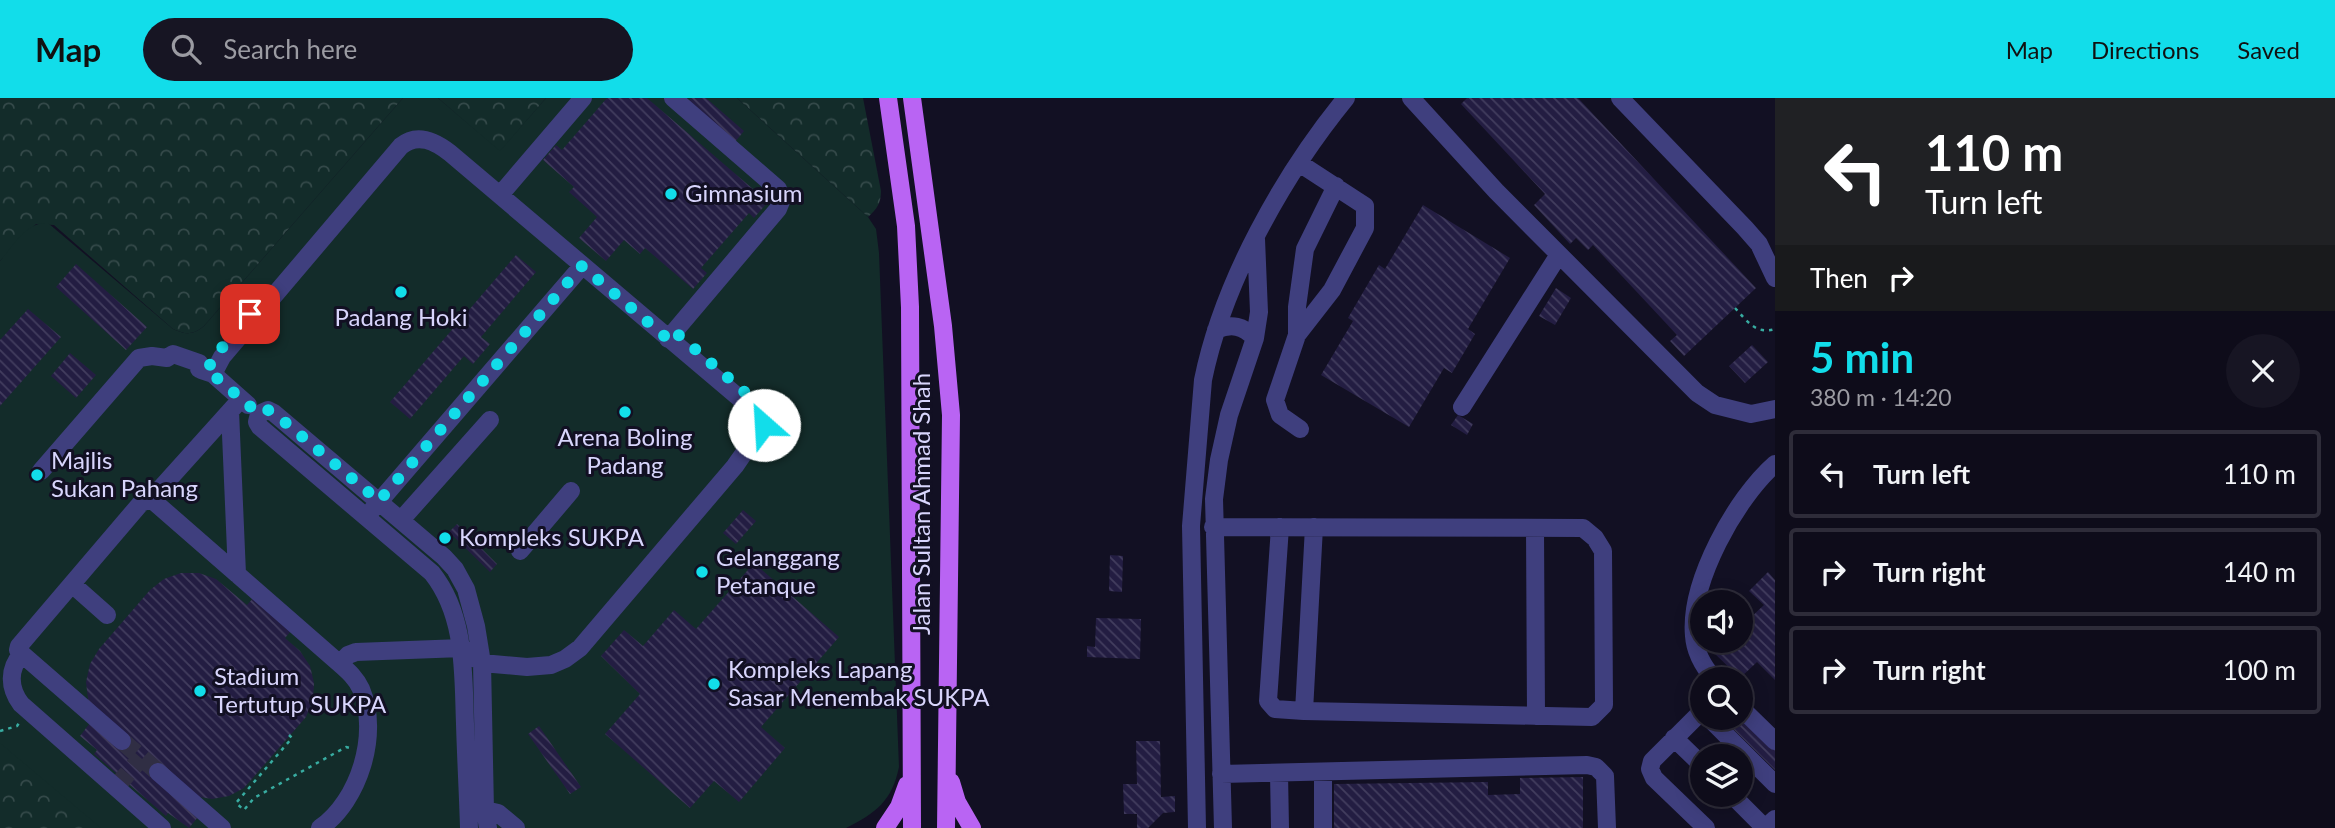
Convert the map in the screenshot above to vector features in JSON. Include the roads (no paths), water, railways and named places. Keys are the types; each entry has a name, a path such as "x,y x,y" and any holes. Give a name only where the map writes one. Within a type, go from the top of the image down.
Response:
{"main road":[{"name":"Jalan Sultan Ahmad Shah","path":"888,98 906,226 910,307 912,828"},
{"name":"Jalan Sultan Ahmad Shah","path":"912,98 943,326 951,415 946,828"},
{"path":"885,828 899,807 906,788 911,756"},
{"path":"945,762 957,802 972,828"}],"street":[{"path":"500,195 583,98"},
{"path":"668,339 778,209 782,199 778,189 673,98"},
{"path":"1195,824 1191,526 1203,380 1216,330 1234,282 1299,163 1346,98"},
{"path":"1412,98 1558,256 1697,393 1715,405 1751,414 1775,409"},
{"path":"1620,98 1759,244 1775,278"},
{"path":"41,471 134,361 148,356 167,358 170,364 191,372 206,371 222,357 406,142 411,139 428,139 440,145 750,407 756,415 757,426 744,453 573,654 551,665 539,667 482,663 462,649 356,652 348,655 340,664"},
{"path":"1297,335 1328,295 1365,228 1365,206 1299,163"},
{"path":"1300,429 1280,415 1275,400 1297,335 1300,283 1306,249 1336,186"},
{"path":"1223,828 1213,527 1216,477 1223,440 1255,338 1259,293 1256,239"},
{"path":"1462,407 1558,256"},
{"path":"366,516 582,266"},
{"path":"1300,283 1314,293 1328,295"},
{"path":"1216,330 1226,326 1238,326 1255,338"},
{"path":"206,371 235,405 259,414 268,410 274,413 455,569 466,589 482,663 487,819 498,813 516,828"},
{"path":"122,741 22,654 18,650 19,646 141,503 151,499 235,405"},
{"path":"235,405 237,574"},
{"path":"259,414 257,419 260,427 432,573 439,582 450,604 462,649 469,828"},
{"path":"401,520 490,420"},
{"path":"1706,667 1697,654 1693,635 1695,608 1704,577 1741,503 1756,482 1775,464"},
{"path":"520,551 571,491"},
{"path":"151,499 340,664 352,675 361,690 366,707 367,739 358,774 348,797 335,815 320,828"},
{"path":"1213,527 1280,527 1314,527 1583,528 1595,538 1603,551 1604,705 1592,717 1275,709 1268,701 1280,527"},
{"path":"1304,711 1314,527"},
{"path":"1535,528 1536,716"},
{"path":"72,584 107,615"},
{"path":"22,654 14,665 12,674 18,701 162,828"},
{"path":"1753,720 1775,741"},
{"path":"1690,723 1652,761 1650,769 1654,778 1706,828"},
{"path":"1721,730 1775,784"},
{"path":"1674,738 1690,753"},
{"path":"1221,774 1587,765 1596,767 1605,776 1607,828"},
{"path":"158,772 222,828"},
{"path":"1323,772 1323,828"},
{"path":"1279,773 1280,828"},
{"path":"1744,807 1765,828 1775,819"}],"tunnel":[{"path":"122,741 158,772"},
{"path":"116,787 141,758"}],"place":[{"name":"Gimnasium","path":"671,194"},
{"name":"Padang Hoki","path":"401,292"},
{"name":"Arena Boling Padang","path":"625,412"},
{"name":"Majlis Sukan Pahang","path":"37,475"},
{"name":"Kompleks SUKPA","path":"445,538"},
{"name":"Gelanggang Petanque","path":"702,572"},
{"name":"Kompleks Lapang Sasar Menembak SUKPA","path":"714,684"},
{"name":"Stadium Tertutup SUKPA","path":"200,691"}]}
